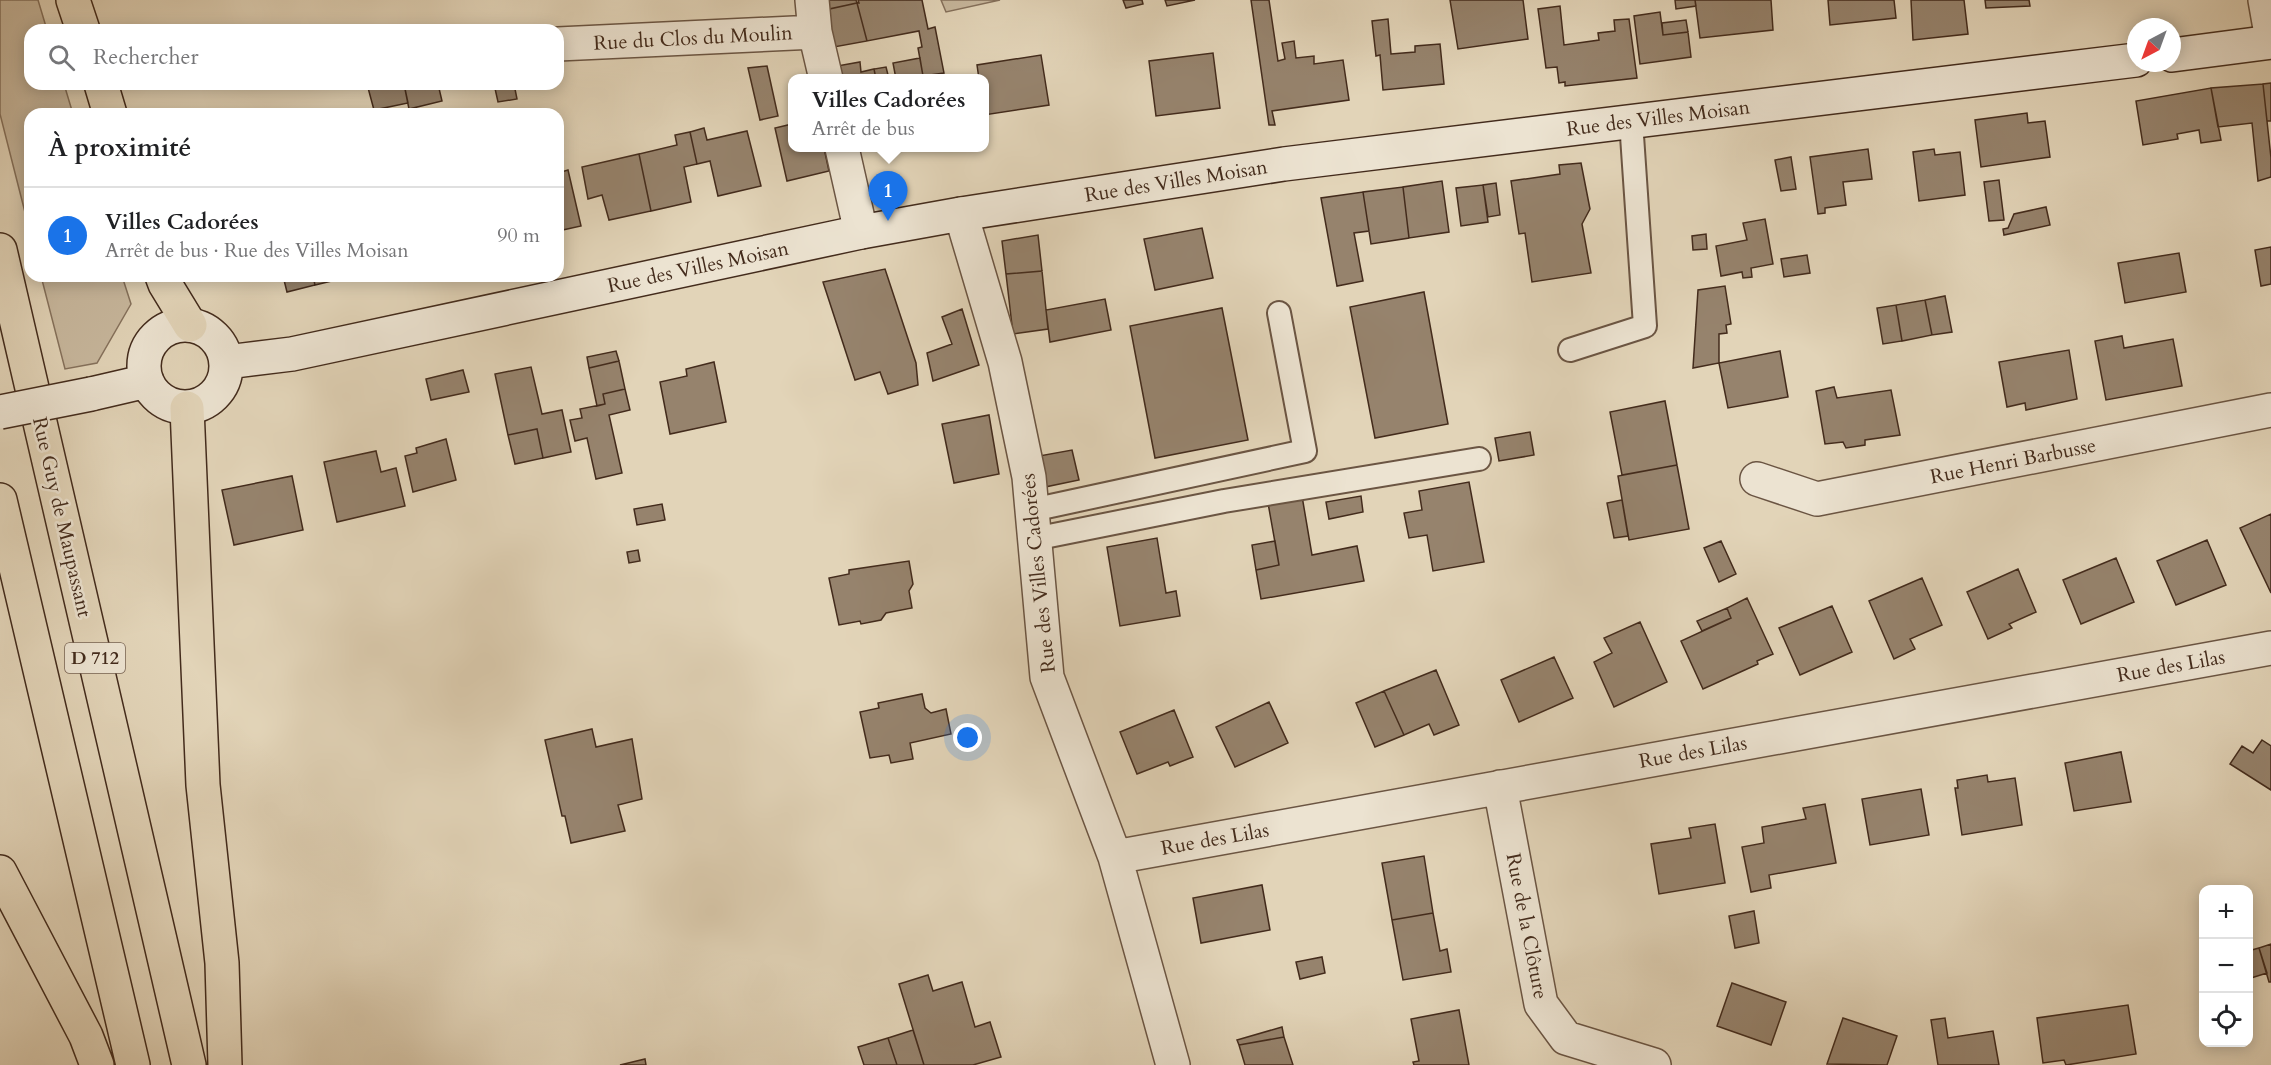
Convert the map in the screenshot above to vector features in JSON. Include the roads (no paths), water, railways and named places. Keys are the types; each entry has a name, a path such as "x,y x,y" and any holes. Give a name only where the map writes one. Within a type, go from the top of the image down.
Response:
{"main road":[{"path":"73,0 81,24"},
{"path":"103,90 109,108"},
{"name":"Rue Guy de Maupassant","path":"0,250 189,1065"},
{"path":"164,282 190,325"},
{"path":"188,408 203,785 222,963 225,1065"},
{"name":"D 712","path":"0,501 133,1065"},
{"path":"0,872 86,1036 97,1065"}],"street":[{"path":"812,0 815,32"},
{"path":"2265,0 2271,34"},
{"name":"Rue du Clos du Moulin","path":"564,44 815,32 825,74"},
{"path":"2181,54 2271,42"},
{"name":"Rue des Villes Moisan","path":"227,362 292,354 861,232 961,214 1284,164 2127,61"},
{"path":"843,152 861,232"},
{"name":"Rue des Villes Cadorées","path":"961,214 1005,362 1029,477 1047,677 1115,857 1173,1065"},
{"path":"190,325 203,329 215,337 223,348 227,362 226,375 217,393 200,405 188,408 174,406 163,401 153,392 147,381 144,367 146,353 152,341 163,331 176,326 190,325"},
{"path":"0,412 147,381"},
{"name":"Rue Henri Barbusse","path":"1757,479 1817,499 2271,410"},
{"name":"Rue des Lilas","path":"1115,857 2271,648"},
{"name":"Rue de la Clôture","path":"1500,787 1541,1004 1566,1038 1654,1065"}],"lane":[{"path":"1570,350 1645,326 1632,122"},
{"path":"1033,524 1305,452 1279,313"},
{"path":"1033,524 1224,501 1479,459"}],"place":[{"name":"Villes Cadorées","path":"888,221"}]}
